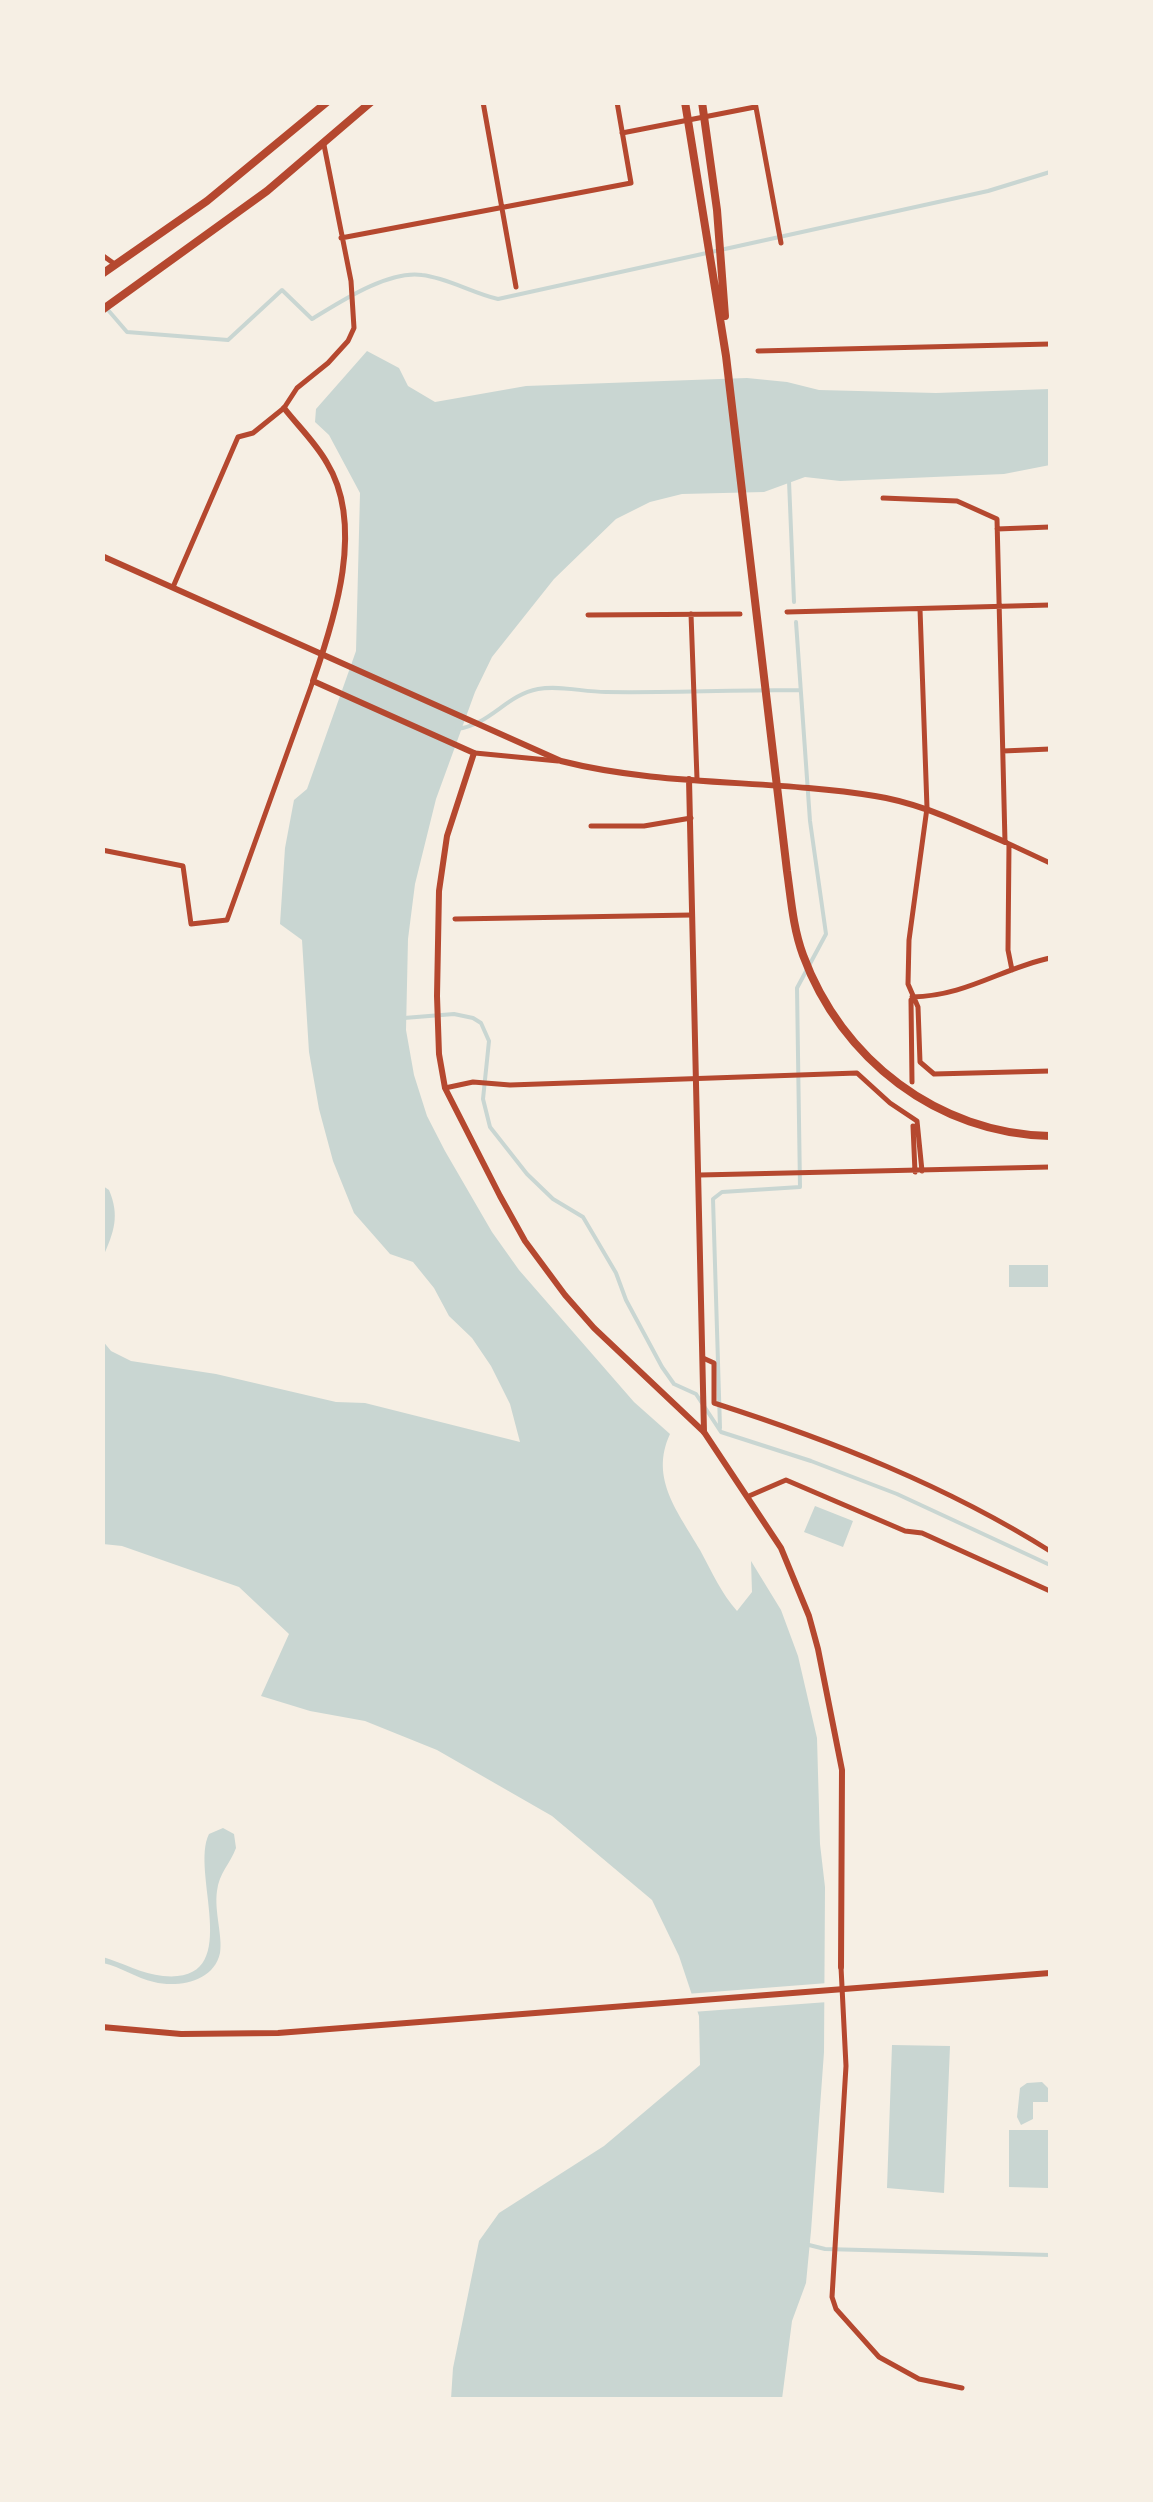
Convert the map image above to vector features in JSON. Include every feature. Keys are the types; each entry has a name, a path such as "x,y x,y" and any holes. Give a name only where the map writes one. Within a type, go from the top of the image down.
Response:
{"highway":[{"path":"103,274 207,201 316,107 327,102"},
{"path":"102,310 179,258 324,145 371,102"},
{"path":"685,102 726,356 794,925 802,953 826,1006 854,1045 900,1086 973,1123 1050,1136"},
{"path":"702,102 717,210 726,356"}],"street":[{"path":"482,102 516,288"},
{"path":"341,238 631,183 617,102"},
{"path":"622,133 755,105 781,243"},
{"path":"173,586 238,437 252,434 284,408 296,388 328,363 354,328 352,288 324,145"},
{"path":"102,256 116,265"},
{"path":"758,352 1050,344"},
{"path":"102,850 183,866 190,924 227,920 313,682 326,657 340,578 346,520 343,500 328,463 284,408"},
{"path":"883,498 957,501 996,519 1012,970"},
{"path":"997,529 1050,528"},
{"path":"102,556 561,761"},
{"path":"787,612 1050,606"},
{"path":"920,609 926,808 908,940 908,984 918,1007 920,1062 934,1074 1050,1071"},
{"path":"690,614 704,1432"},
{"path":"588,615 740,614"},
{"path":"313,682 474,753 561,761 592,769 876,796 926,808 1050,863"},
{"path":"1003,751 1050,750"},
{"path":"474,753 446,836 440,891 437,996 439,1054 445,1088 525,1240 564,1295 605,1339 704,1432 750,1496 780,1548 802,1598 818,1649 844,1794 841,1967 846,2066 835,2210 832,2287 836,2309 878,2358 919,2380 962,2388"},
{"path":"592,826 644,826 692,818"},
{"path":"455,919 694,914"},
{"path":"912,997 969,988 1050,958"},
{"path":"912,997 912,1082"},
{"path":"445,1088 473,1082 510,1085 858,1074 890,1103 918,1121 919,1171"},
{"path":"913,1126 919,1171"},
{"path":"700,1175 1050,1167"},
{"path":"703,1358 714,1363 714,1403 839,1447 948,1496 1050,1551"},
{"path":"750,1496 786,1480 905,1531 922,1533 1050,1591"},
{"path":"102,2027 229,2035 1050,1973"}],"shaded area":[{"path":"367,351 399,368 408,386 435,402 526,386 747,378 819,390 936,393 1050,389 1050,465 1004,474 840,481 805,477 764,492 682,494 650,502 616,519 554,579 492,657 436,799 415,884 408,939 406,1030 427,1116 492,1232 519,1270 634,1402 670,1434 663,1466 669,1495 726,1597 737,1611 752,1592 751,1561 781,1610 798,1656 817,1738 825,1887 824,2052 806,2283 792,2321 782,2399 451,2399 453,2368 479,2241 499,2213 604,2146 700,2065 699,2016 679,1956 652,1900 552,1816 437,1750 365,1721 310,1711 261,1696 289,1634 239,1587 122,1546 103,1544 102,1340 111,1351 131,1361 216,1374 336,1402 365,1403 520,1442 510,1404 472,1338 449,1316 434,1288 413,1262 390,1254 354,1213 333,1161 319,1109 309,1052 302,940 280,924 285,848 294,800 307,789 356,651 360,493 329,435 315,422 316,409"},
{"path":"103,1186 109,1190 115,1216 103,1257"},
{"path":"1009,1265 1049,1265 1048,1287 1009,1287"},
{"path":"815,1506 853,1521 843,1547 804,1532"},
{"path":"223,1828 234,1834 236,1848 218,1885 221,1947 210,1971 193,1981 163,1984 103,1963 103,1957 163,1976 188,1974 203,1963 210,1923 205,1852 209,1834"},
{"path":"892,2045 950,2046 944,2193 887,2188"},
{"path":"1042,2082 1050,2090 1050,2102 1033,2102 1033,2119 1021,2125 1017,2117 1020,2088"},
{"path":"1009,2130 1049,2130 1048,2188 1009,2187"}],"pier":[{"path":"828,1983 828,2002 692,2012 686,1994"}],"waterway":[{"path":"102,303 127,332 228,340 282,290 312,319 365,289 409,275 441,279 498,299 988,191 1050,172"},
{"path":"789,481 794,602"},
{"path":"720,1428 713,1199 722,1192 800,1187 797,988 826,934 810,821 796,622"},
{"path":"457,729 479,722 516,697 546,688 597,692 799,690"},
{"path":"404,1018 454,1014 481,1023 489,1041 483,1099 490,1127 527,1174 553,1199 583,1217 616,1273 662,1367 674,1384 696,1394 721,1432 897,1494 1050,1565"},
{"path":"809,2245 825,2249 1050,2255"}]}
